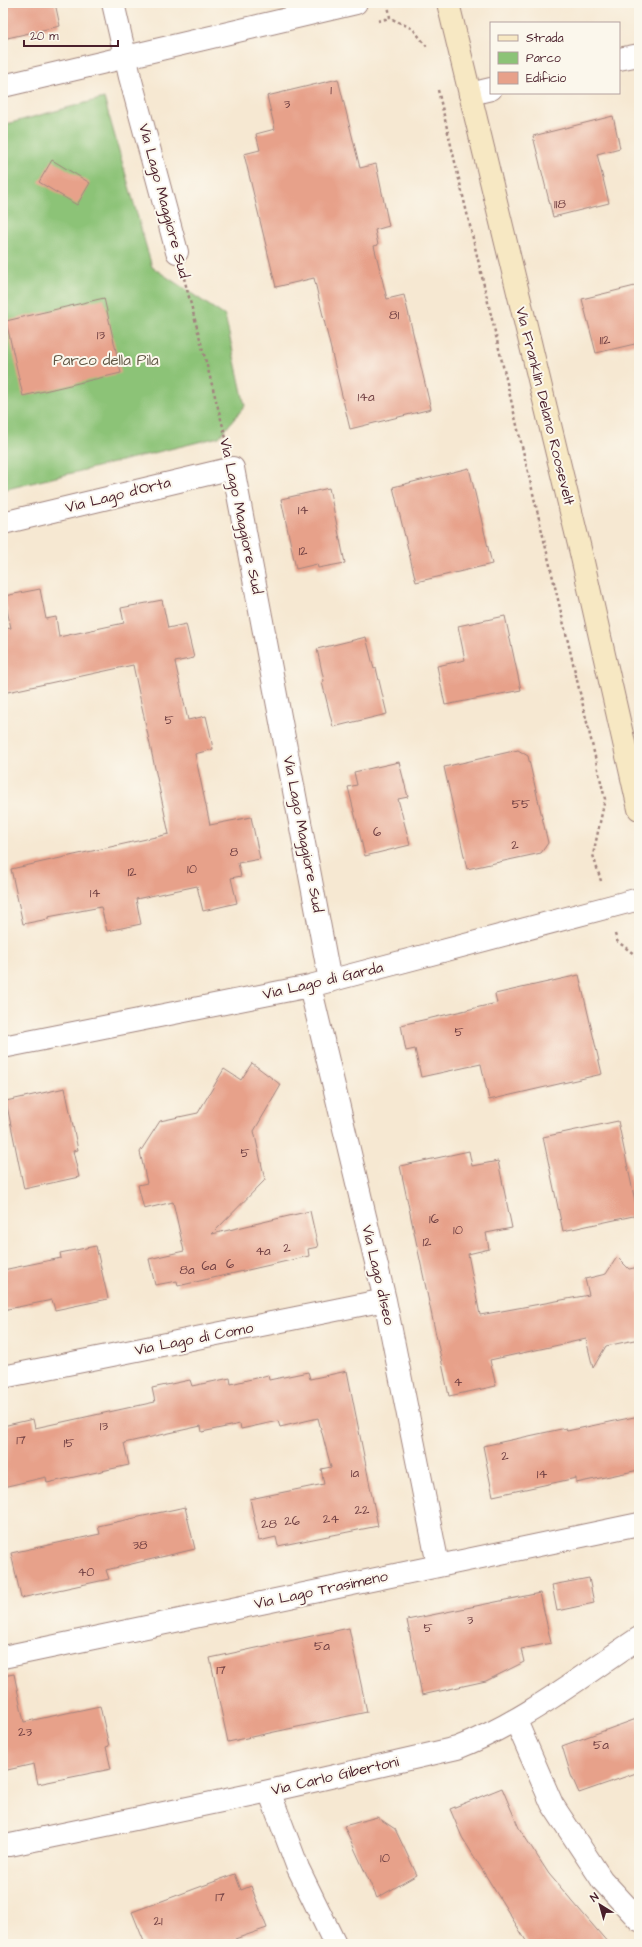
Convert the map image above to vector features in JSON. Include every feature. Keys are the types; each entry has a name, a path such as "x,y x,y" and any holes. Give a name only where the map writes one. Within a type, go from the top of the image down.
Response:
{"main road":[{"name":"Via Franklin Delano Roosevelt","path":"448,3 579,545 639,809"}],"street":[{"name":"Via Lago Maggiore Sud","path":"113,3 177,252"},
{"path":"3,86 356,3"},
{"path":"620,59 639,55"},
{"path":"470,94 490,90"},
{"name":"Via Lago Maggiore Sud","path":"233,468 330,981"},
{"name":"Via Lago d'Orta","path":"3,523 233,468"},
{"name":"Via Lago di Garda","path":"3,1048 310,986 639,899"},
{"name":"Via Lago d'Iseo","path":"310,986 385,1300 438,1565"},
{"name":"Via Lago di Como","path":"3,1377 385,1300"},
{"name":"Via Lago Trasimeno","path":"3,1657 639,1524"},
{"name":"Via Carlo Gibertoni","path":"3,1845 10,1845 268,1791 457,1748 484,1738 516,1721 639,1638"},
{"path":"516,1721 552,1804 602,1880 639,1920"},
{"path":"268,1791 298,1868 335,1944"}],"path":[{"path":"388,3 390,18 413,29 428,46 430,54"},
{"path":"437,85 604,799 593,854 617,941 639,958"},
{"name":"Via Lago Maggiore Sud","path":"177,252 233,468"}],"green space":[{"name":"Parco della Pila","path":"104,98 152,267 225,316 245,406 219,437 3,490 3,125"}],"building":[{"path":"3,3 55,3 60,26 3,39"},
{"path":"338,79 360,168 376,164 389,226 375,230 378,245 374,246 387,299 404,295 431,409 350,429 314,278 276,287 244,154 260,150 256,134 275,129 267,96"},
{"path":"613,116 620,148 597,154 609,203 553,217 533,136"},
{"path":"52,160 90,183 77,205 39,182"},
{"path":"639,285 639,343 596,353 582,299"},
{"path":"104,298 121,373 23,396 6,321"},
{"path":"469,468 492,564 416,582 393,487"},
{"path":"329,488 345,563 318,568 317,564 296,569 281,499"},
{"path":"40,589 46,619 56,617 59,637 124,623 121,608 162,600 168,628 186,624 194,658 175,662 188,720 206,716 210,733 213,749 195,754 210,825 251,817 260,859 238,863 241,876 231,878 237,903 203,911 197,886 136,899 141,924 107,931 101,907 48,917 48,919 23,924 11,869 169,834 133,665 3,693 3,629 11,628 4,596"},
{"path":"505,616 521,690 445,705 437,666 465,660 458,626"},
{"path":"366,637 374,669 376,668 387,714 333,727 322,682 324,681 317,649"},
{"path":"518,750 528,756 548,843 541,853 467,869 444,767"},
{"path":"399,762 408,797 398,799 410,845 365,856 348,787 357,785 354,772"},
{"path":"579,975 602,1074 489,1100 481,1064 421,1077 415,1049 406,1051 401,1025 497,1003 495,994"},
{"path":"252,1063 281,1085 254,1131 265,1180 212,1234 310,1211 318,1247 308,1249 309,1256 178,1286 177,1281 155,1285 149,1259 184,1251 173,1202 144,1209 138,1185 147,1183 140,1152 160,1121 198,1113 224,1069 241,1080"},
{"path":"65,1088 78,1150 73,1151 79,1177 24,1189 6,1101"},
{"path":"618,1121 638,1215 563,1231 543,1137"},
{"path":"469,1151 472,1166 498,1161 512,1228 486,1233 489,1249 468,1254 480,1315 589,1295 585,1279 606,1274 617,1257 629,1269 639,1267 639,1339 606,1346 593,1368 586,1339 490,1360 496,1386 449,1396 400,1166"},
{"path":"96,1246 108,1299 55,1310 52,1300 3,1310 3,1270 61,1258 60,1253"},
{"path":"347,1371 378,1526 278,1546 276,1537 259,1541 250,1499 324,1484 321,1469 331,1467 318,1418 280,1427 278,1421 241,1429 240,1424 202,1432 201,1426 124,1443 129,1465 47,1483 46,1477 3,1487 3,1426 33,1419 35,1428 155,1402 152,1388 190,1380 192,1386 230,1378 231,1384 268,1375 269,1380 308,1372 310,1379"},
{"path":"639,1416 639,1470 576,1483 576,1478 493,1496 483,1446 566,1428 567,1431"},
{"path":"185,1507 195,1549 106,1570 109,1579 21,1598 11,1553 100,1534 98,1526"},
{"path":"589,1578 594,1603 557,1611 552,1585"},
{"path":"540,1593 551,1643 521,1649 524,1662 486,1681 422,1695 407,1620"},
{"path":"349,1628 367,1712 228,1742 210,1658"},
{"path":"14,1674 24,1722 100,1706 109,1746 106,1747 111,1769 38,1784 34,1764 3,1771 3,1676"},
{"path":"639,1718 639,1772 579,1793 571,1775 562,1746"},
{"path":"502,1788 519,1828 549,1874 609,1944 528,1944 462,1837 450,1809"},
{"path":"377,1817 395,1829 417,1875 377,1898 344,1826"},
{"path":"235,1874 241,1890 251,1886 267,1928 235,1939 237,1944 145,1944 132,1912"}]}
